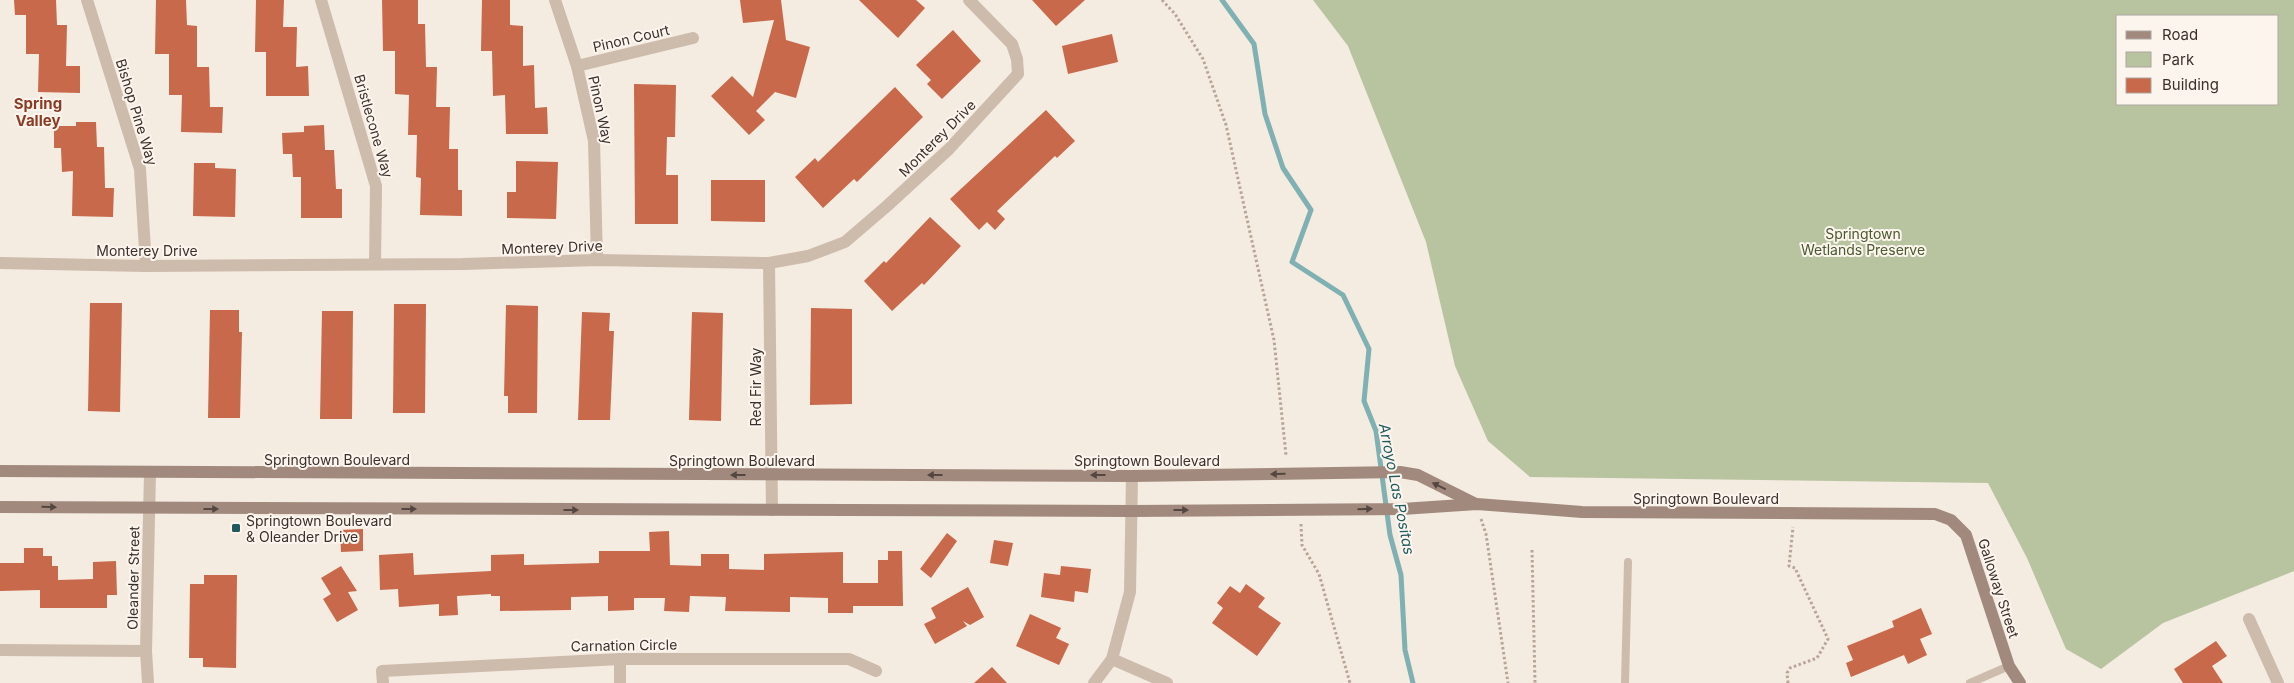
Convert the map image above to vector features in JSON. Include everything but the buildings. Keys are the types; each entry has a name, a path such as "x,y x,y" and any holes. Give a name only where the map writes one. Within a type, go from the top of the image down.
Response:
{"street":[{"name":"Bishop Pine Way","path":"87,0 140,169 146,266"},
{"name":"Bristlecone Way","path":"321,0 376,186 375,264"},
{"name":"Pinon Way","path":"555,0 577,66 594,141 597,260"},
{"name":"Monterey Drive","path":"0,263 146,266 463,264 597,260 769,263 808,256 845,242 949,149 1018,74 1017,59 1012,44 968,0"},
{"name":"Pinon Court","path":"577,66 693,38"},
{"name":"Red Fir Way","path":"769,263 772,510"},
{"name":"Springtown Boulevard","path":"0,471 1132,476 1400,472 1418,475 1477,504"},
{"name":"Oleander Street","path":"148,683 146,651 150,473"},
{"path":"1094,683 1112,659 1130,592 1132,476"},
{"name":"Springtown Boulevard","path":"0,507 1132,511 1402,509 1477,504 1582,512 1935,514"},
{"name":"Galloway Street","path":"1935,514 1951,520 1966,535 2009,666 2020,683"},
{"path":"2249,618 2278,683"},
{"path":"0,650 146,651"},
{"path":"620,659 620,683"},
{"name":"Carnation Circle","path":"383,683 382,671 620,659 849,659 876,671"},
{"path":"1112,659 1167,683"}],"lane":[{"path":"1625,683 1628,562"},
{"path":"1970,683 2009,666"}],"path":[{"path":"1162,0 1175,14 1203,59 1226,125 1274,340 1286,455"},
{"path":"1477,504 1486,534 1508,683"},
{"path":"1302,524 1302,545 1320,574 1350,683"},
{"path":"1788,683 1787,673 1790,668 1817,658 1828,639 1795,568 1789,566 1793,526"},
{"path":"1532,550 1535,683"}],"green space":[{"name":"Springtown Wetlands Preserve","path":"1313,0 2294,0 2294,571 2163,623 2101,669 2066,649 2027,558 1988,483 1530,477 1488,441 1455,366 1426,242 1348,46"}],"waterway":[{"name":"Arroyo Las Positas","path":"1222,0 1254,44 1265,114 1283,168 1311,210 1292,262 1343,295 1369,349 1364,401 1376,431 1390,535 1401,575 1405,650 1413,683"}],"place":[{"name":"Springtown Boulevard & Oleander Drive","path":"236,528"}],"district":[{"name":"Spring Valley","path":"38,112"}]}
